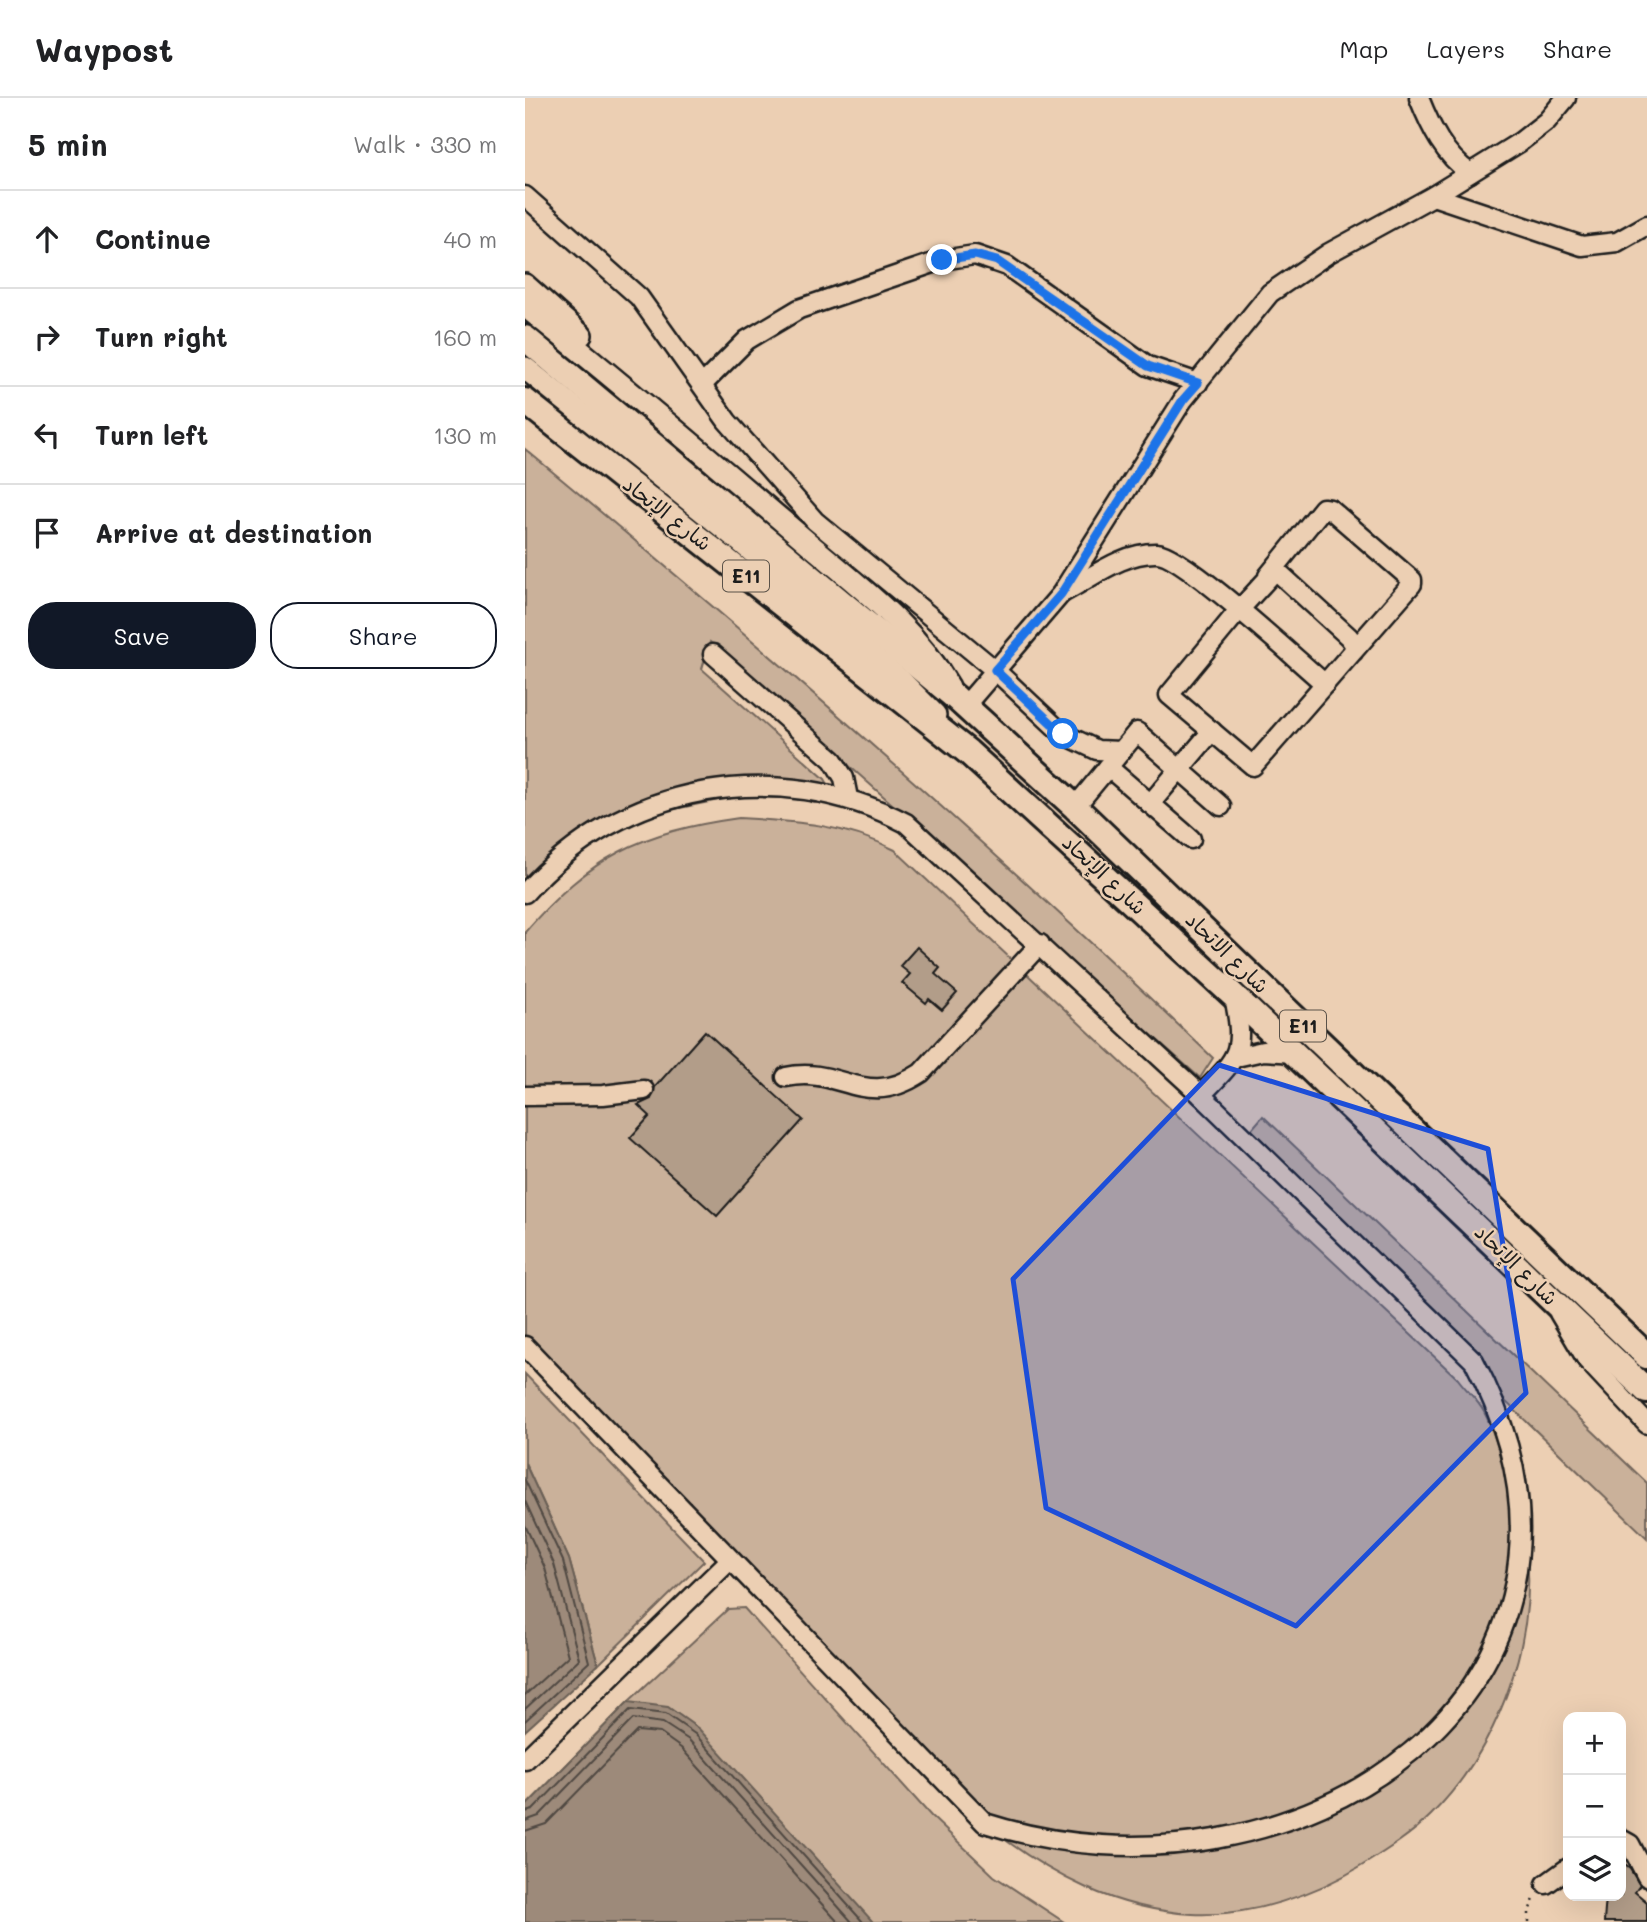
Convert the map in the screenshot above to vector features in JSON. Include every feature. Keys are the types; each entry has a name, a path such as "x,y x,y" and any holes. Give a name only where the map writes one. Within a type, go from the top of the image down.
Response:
{"highway":[{"name":"شارع الإتحاد","path":"525,338 960,702"},
{"name":"شارع الإتحاد","path":"525,401 968,751 1234,996 1647,1391"},
{"name":"شارع الاتحاد","path":"960,702 1075,807 1647,1356"}],"main road":[{"path":"525,285 677,430"},
{"path":"525,306 677,430 908,632 928,654 960,702"},
{"path":"525,368 817,608 900,680 968,751"}],"street":[{"path":"1419,98 1442,146 1455,162 1471,173"},
{"path":"960,702 995,670 1061,594 1183,400 1271,293 1329,253 1433,196 1534,132 1566,98"},
{"path":"525,196 639,297 727,421 815,521 995,670 1063,734 1097,750 1121,751"},
{"path":"1433,196 1582,246 1617,242 1647,225"},
{"path":"703,384 747,341 799,309 964,255 986,257 1007,266 1148,366 1198,383"},
{"path":"1323,508 1329,509 1412,580 1411,589 1253,766 1168,695 1238,610 1323,508"},
{"path":"1061,594 1135,555 1160,553 1202,579 1325,684"},
{"path":"1268,576 1279,573 1349,637 1354,644 1353,652"},
{"path":"713,653 833,760 844,778 848,798"},
{"path":"1150,804 1212,731"},
{"path":"1075,807 1137,732 1221,806"},
{"path":"1108,767 1191,839"},
{"path":"525,893 543,873 583,840 623,817 673,797 741,785 790,788 848,798 906,823 1201,1095 1474,1361 1494,1389 1515,1430 1534,1490"},
{"path":"786,1077 815,1074 859,1088 882,1090 905,1083 921,1073 1040,944"},
{"path":"1201,1095 1236,1057 1240,1031 1234,996"},
{"path":"1236,1057 1263,1051 1295,1054"},
{"path":"525,1096 603,1095 644,1090"},
{"path":"1553,1301 1587,1360 1647,1424"},
{"path":"525,1346 957,1796 1017,1847"},
{"path":"525,1760 730,1560"},
{"path":"1626,1842 1630,1844 1647,1877"},
{"path":"1546,1884 1563,1872"}],"path":[{"path":"1529,1922 1529,1911 1546,1884"}],"highlighted area":[{"path":"1219,1065 1488,1149 1526,1393 1296,1626 1046,1508 1013,1279"}],"shaded area":[{"path":"525,449 875,747 1130,979 1213,1058 1200,1078 710,642 702,669 825,779 831,790 827,801 814,803 804,799 738,796 641,816 579,850 525,898"},
{"path":"739,818 819,825 857,834 895,850 1458,1379 1487,1417 1512,1487 1525,1538 1528,1575 1520,1650 1495,1722 1477,1756 1455,1787 1416,1829 1363,1865 1324,1886 1281,1902 1236,1912 1192,1914 1164,1911 1110,1897 1037,1861 991,1829 525,1342 525,932 572,884 620,852 673,831"},
{"path":"1263,1116 1647,1483 1647,1538 1239,1144"},
{"path":"525,1374 704,1561 598,1665 569,1559 525,1463"},
{"path":"744,1608 931,1816 994,1876 1064,1922 525,1922 525,1807 628,1702 728,1609"}],"water":[{"path":"525,1463 569,1559 598,1665 525,1731"},
{"path":"628,1702 668,1707 699,1729 873,1922 525,1922 525,1807"}],"building":[{"path":"917,947 940,968 935,974 957,993 942,1010 929,999 926,1003 902,983 910,974 900,966"},
{"path":"705,1031 803,1120 717,1216 630,1138 650,1116 638,1105 651,1099 655,1087"},
{"path":"1626,1866 1640,1885 1635,1892 1647,1902 1647,1922 1604,1922 1606,1901 1626,1901"}],"route":[{"path":"942,260 975,255 997,261 1148,366 1181,380 1198,383 1183,400 1061,594 995,670 1063,734"}]}
